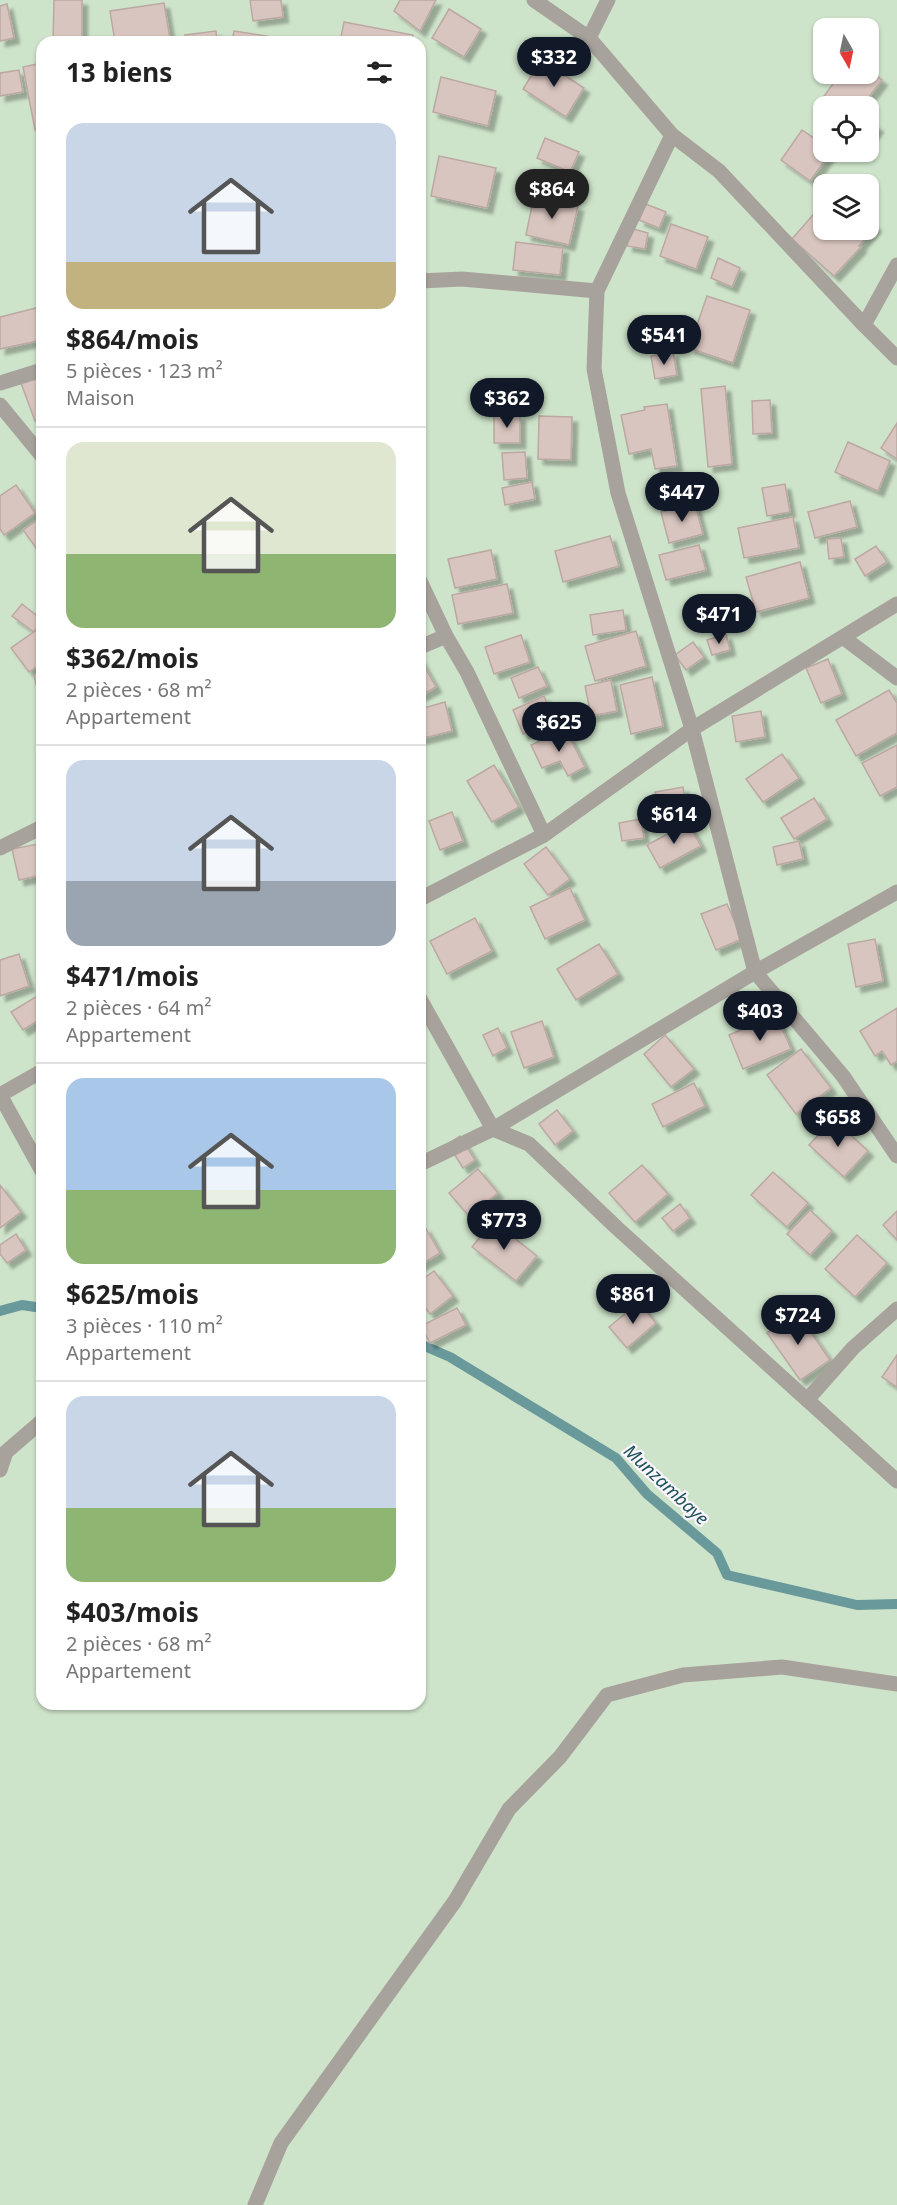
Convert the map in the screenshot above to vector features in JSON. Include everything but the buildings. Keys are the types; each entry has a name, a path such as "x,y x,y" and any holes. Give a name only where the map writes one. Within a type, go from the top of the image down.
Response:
{"street":[{"path":"534,0 589,38 672,135 719,171 897,358"},
{"path":"589,38 608,0"},
{"path":"672,135 597,291 594,369 618,493 692,729 755,972 843,1076 897,1156"},
{"path":"864,325 897,265"},
{"path":"426,281 462,279 597,291"},
{"path":"0,383 36,372"},
{"path":"0,405 36,449"},
{"path":"426,593 446,636 467,672 544,835"},
{"path":"426,896 544,835 692,729 897,604"},
{"path":"426,644 446,636"},
{"path":"844,638 897,678"},
{"path":"0,848 36,829"},
{"path":"426,1161 494,1129 755,972 897,892"},
{"path":"426,1010 494,1129 529,1144 617,1228 897,1481"},
{"path":"36,1074 0,1095 36,1160"},
{"path":"807,1400 853,1348 897,1309"},
{"path":"0,1470 6,1452 36,1426"},
{"path":"255,2205 281,2143 455,1901 508,1809 560,1757 607,1695 683,1675 782,1667 897,1684"}],"green space":[{"path":"0,0 897,0 897,2205 0,2205"}],"waterway":[{"name":"Munzambaye","path":"0,1311 22,1305 36,1307"},
{"name":"Munzambaye","path":"426,1347 450,1357 616,1458 647,1494 717,1553 727,1575 857,1605 897,1604"}]}
